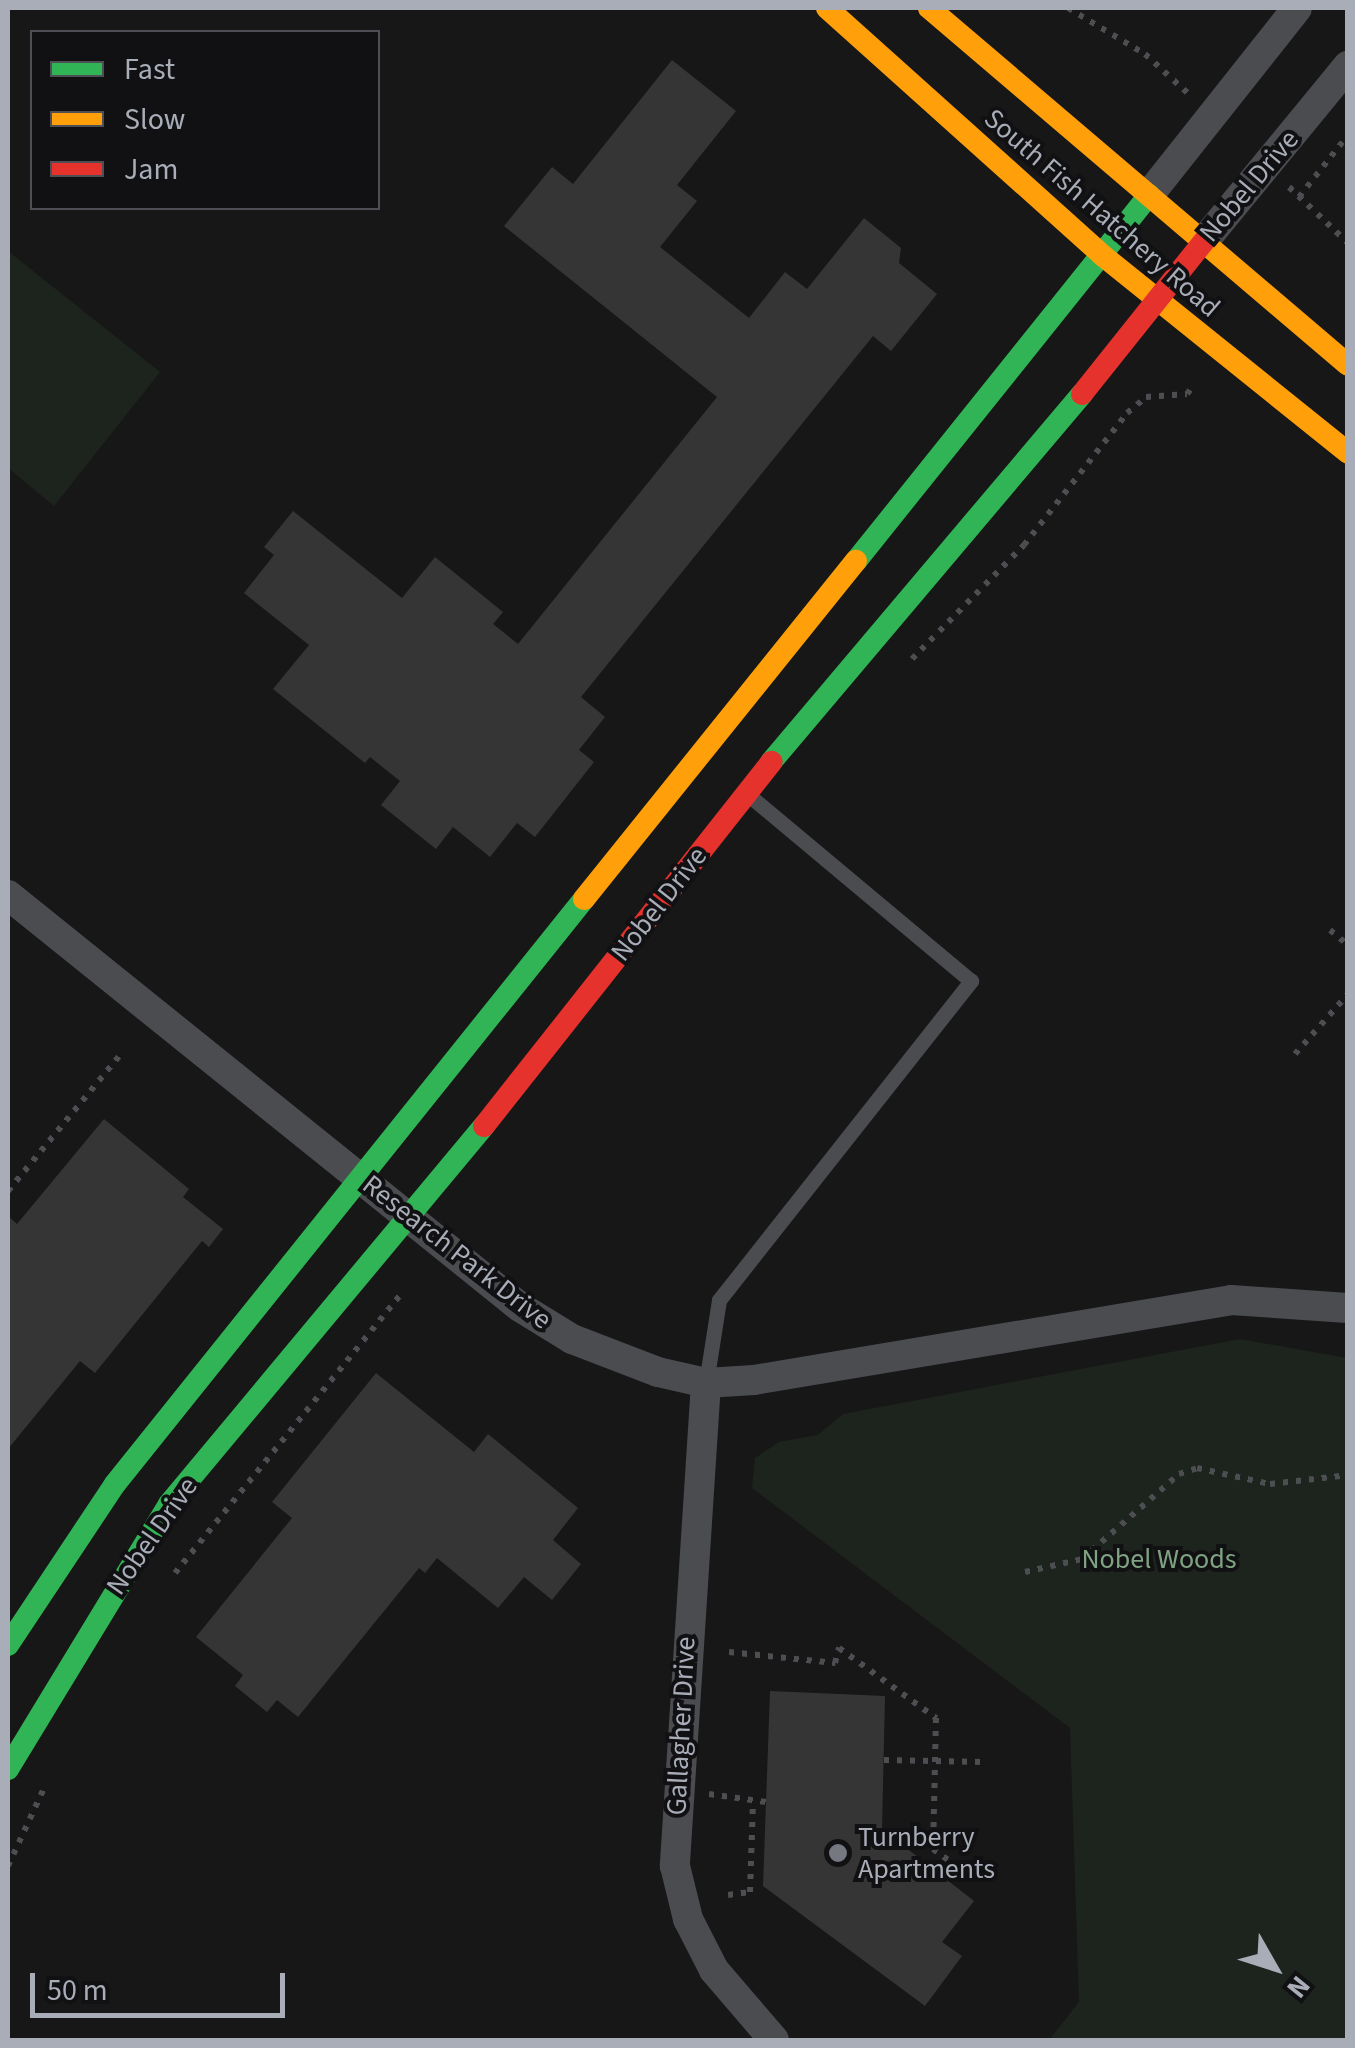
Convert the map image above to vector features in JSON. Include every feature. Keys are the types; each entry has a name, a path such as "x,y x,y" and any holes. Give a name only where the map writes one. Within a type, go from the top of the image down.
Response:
{"street":[{"name":"South Fish Hatchery Road","path":"828,8 1102,255 1348,452"},
{"name":"South Fish Hatchery Road","path":"929,8 1348,364"},
{"name":"Nobel Drive","path":"8,1646 115,1484 363,1180 1296,8"},
{"name":"Nobel Drive","path":"8,1770 170,1504 411,1218 747,793 1007,488 1348,66"},
{"name":"Research Park Drive","path":"8,895 520,1306 572,1339 706,1383 892,1358 1230,1300 1348,1308"},
{"name":"Gallagher Drive","path":"706,1383 675,1866 688,1919 714,1970 774,2040"}],"lane":[{"path":"706,1383 719,1300 971,981 747,793"}],"path":[{"path":"1068,8 1145,54 1181,87"},
{"path":"1348,134 1299,197 1348,242"},
{"path":"902,668 1024,545 1127,412 1146,397 1187,394 1194,386"},
{"path":"1330,930 1348,946"},
{"path":"1295,1054 1348,994"},
{"path":"8,1191 120,1056"},
{"path":"163,1588 407,1286"},
{"path":"1026,1572 1082,1560 1179,1474 1197,1468 1270,1484 1348,1475"},
{"path":"728,1652 836,1663 839,1648 936,1718 933,1849 952,1863 942,1876"},
{"path":"884,1760 983,1762"},
{"path":"8,1866 47,1782"},
{"path":"695,1793 766,1802"},
{"path":"728,1895 750,1892 753,1802"}],"green space":[{"path":"8,251 160,372 54,506 8,468"},
{"name":"Nobel Woods","path":"1240,1339 1347,1358 1347,2040 1049,2040 1079,2002 1070,1728 752,1488 755,1458 779,1442 818,1435 843,1414"}],"building":[{"path":"672,60 736,111 677,185 697,201 660,247 749,318 785,272 807,289 864,218 901,248 899,263 937,294 891,351 873,336 581,697 605,717 579,750 594,762 535,837 517,823 490,857 453,827 436,849 381,805 400,781 370,757 365,763 273,689 309,645 244,593 274,555 264,547 293,511 402,598 435,557 503,612 493,624 518,644 717,397 504,226 552,167 573,184"},
{"path":"104,1119 189,1189 183,1197 223,1229 209,1247 202,1241 95,1373 80,1361 8,1449 8,1216 17,1224"},
{"path":"376,1373 474,1452 488,1434 578,1508 553,1540 581,1564 552,1600 524,1577 498,1608 437,1558 425,1573 419,1568 298,1717 277,1700 267,1712 235,1686 243,1675 196,1637 292,1518 272,1502"},
{"name":"Turnberry Apartments","path":"770,1691 885,1696 882,1829 974,1901 942,1942 962,1956 925,2006 763,1886"}],"traffic: fast":[{"path":"856,561 1149,195"},
{"path":"771,762 1082,394"},
{"path":"8,1645 115,1484 584,899"},
{"path":"8,1769 169,1504 484,1126"}],"traffic: slow":[{"path":"827,8 1102,255 1348,453"},
{"path":"929,8 1348,365"},
{"path":"584,899 856,561"}],"traffic: jam":[{"path":"1082,394 1204,241"},
{"path":"484,1126 771,762"}],"place":[{"name":"Turnberry Apartments","path":"838,1853"}]}
